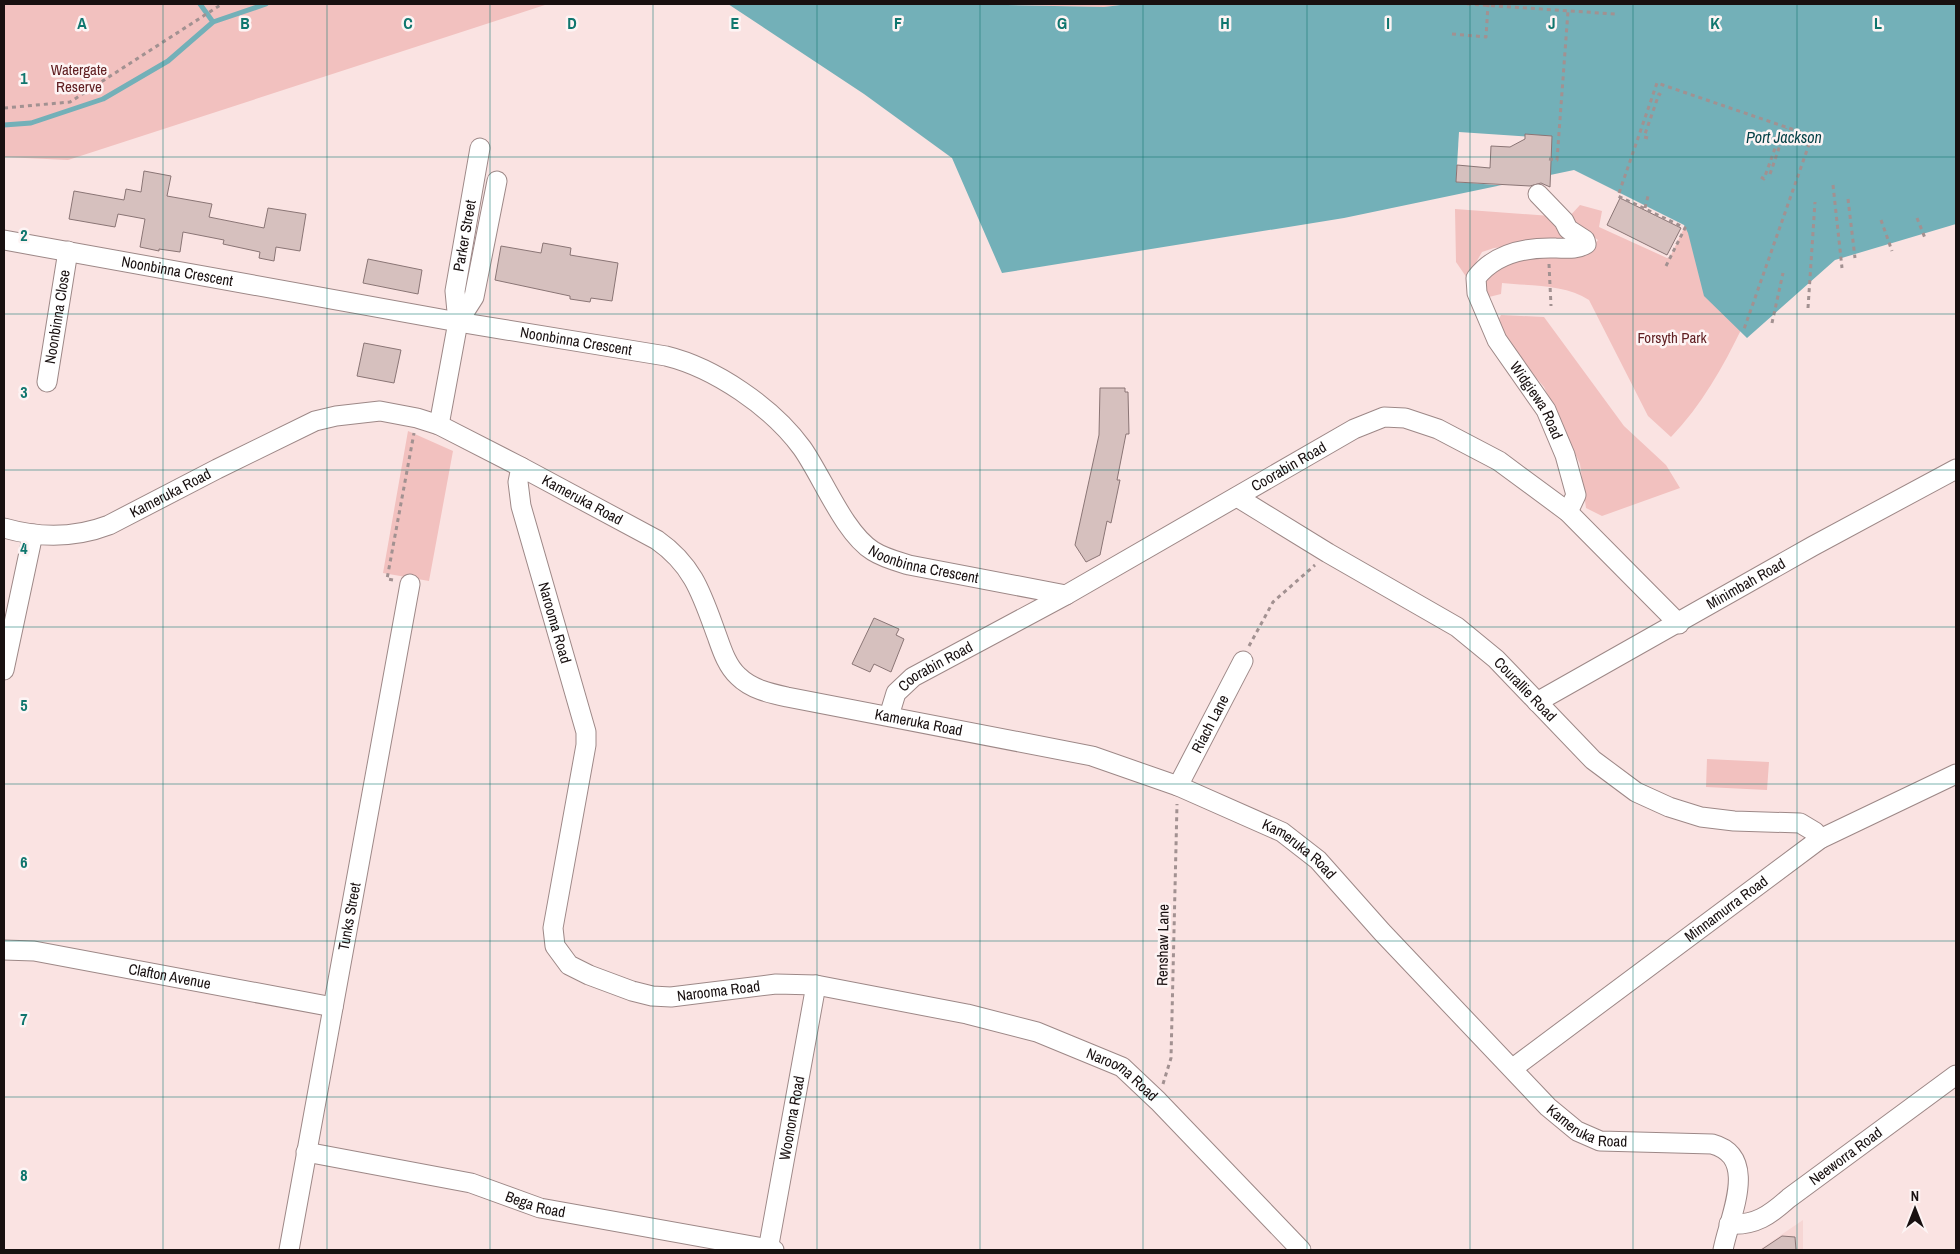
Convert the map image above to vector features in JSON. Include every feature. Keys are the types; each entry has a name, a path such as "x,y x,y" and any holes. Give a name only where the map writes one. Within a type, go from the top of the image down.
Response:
{"street":[{"name":"Parker Street","path":"439,426 458,322 455,291 480,148"},
{"name":"Parker Street","path":"458,322 474,297 497,182"},
{"name":"Widgiewa Road","path":"1538,194 1564,221 1568,228 1586,240 1586,244 1581,247 1522,249 1500,257 1484,268 1476,278 1477,293 1497,340 1546,410 1565,456 1576,495 1568,512"},
{"name":"Noonbinna Crescent","path":"4,240 458,322 666,356 689,362 708,370 746,395 785,428 802,448 846,520 872,550 891,560 909,565 1066,595"},
{"name":"Noonbinna Close","path":"47,382 68,251"},
{"name":"Kameruka Road","path":"4,528 32,534 74,534 109,525 295,430 336,416 380,411 417,418 439,426 521,467 657,540 671,550 693,576 701,592 728,664 737,676 750,686 787,697 1092,756 1178,786 1261,821 1298,843 1329,872 1382,932 1564,1121 1589,1138 1615,1143 1712,1144 1728,1151 1735,1158 1739,1182 1723,1250"},
{"name":"Coorabin Road","path":"889,716 896,693 906,682 1066,595 1363,424 1374,420 1395,417 1428,424 1471,445 1527,480 1568,512 1679,624"},
{"name":"Narooma Road","path":"521,467 518,482 521,506 586,732 584,754 553,928 553,941 558,952 570,965 589,976 652,996 716,993 776,984 816,985 967,1014 1037,1032 1122,1067 1158,1101 1301,1250"},
{"name":"Minimbah Road","path":"1537,702 1679,624 1812,546 1956,469"},
{"name":"Courallie Road","path":"1237,497 1328,553 1457,627 1496,659 1593,760 1636,792 1669,807 1701,817 1726,821 1800,823 1815,832 1820,839"},
{"path":"4,670 32,534"},
{"name":"Tunks Street","path":"289,1250 410,584"},
{"name":"Riach Lane","path":"1178,786 1243,661"},
{"name":"Minnamurra Road","path":"1513,1068 1820,839 1956,774"},
{"name":"Clafton Avenue","path":"4,950 34,950 333,1007"},
{"name":"Woonona Road","path":"770,1250 816,985"},
{"name":"Neeworra Road","path":"1729,1224 1743,1225 1756,1222 1770,1215 1789,1198 1956,1075"},
{"name":"Bega Road","path":"306,1152 471,1183 540,1208 770,1250"}],"path":[{"path":"4,108 70,102 222,4"},
{"path":"1467,4 1616,14"},
{"path":"1452,34 1486,37 1488,5"},
{"path":"1548,159 1557,160 1568,11"},
{"path":"1666,266 1684,228 1618,196 1657,83 1812,136 1743,332"},
{"path":"1648,138 1644,137 1658,94 1662,96"},
{"path":"1770,174 1786,128"},
{"path":"1761,178 1764,179 1779,137 1775,135"},
{"path":"1833,185 1842,268"},
{"path":"1645,208 1648,196"},
{"path":"1848,199 1855,258"},
{"path":"1808,308 1815,202"},
{"path":"1917,218 1925,238"},
{"path":"1881,220 1892,251"},
{"path":"1772,323 1783,273"},
{"path":"1550,288 1551,306"},
{"path":"410,584 387,579 414,431"},
{"path":"1243,661 1273,602 1328,553"},
{"name":"Renshaw Lane","path":"1158,1101 1172,1058 1178,786"}],"shaded area":[{"path":"1803,1220 1803,1250 1759,1250"}],"green space":[{"name":"Watergate Reserve","path":"4,4 548,4 68,160 4,157"},
{"path":"963,4 1129,4 1104,7"},
{"name":"Forsyth Park","path":"1580,205 1602,211 1599,227 1667,258 1670,257 1686,224 1742,328 1711,386 1671,437 1648,416 1589,300 1558,288 1502,283 1501,294 1489,297 1482,284 1498,264 1542,253 1585,256 1598,240 1568,218"},
{"path":"1455,209 1551,216 1574,239 1494,248 1482,252 1467,278 1456,262"},
{"path":"1501,315 1544,317 1624,426 1666,465 1680,488 1602,516 1586,508 1580,464 1544,387 1506,342 1496,324"},
{"path":"408,431 453,451 429,581 383,573"},
{"path":"1707,759 1769,762 1767,790 1706,787"}],"water":[{"name":"Port Jackson","path":"728,4 963,4 1104,7 1129,4 1956,4 1956,224 1835,260 1747,338 1704,296 1688,233 1684,225 1574,170 1344,218 1002,273 952,158 864,94"}],"pier":[{"path":"1459,132 1550,138 1547,178 1510,186 1456,182"}],"building":[{"path":"1525,134 1552,136 1550,187 1541,183 1530,186 1456,182 1457,165 1490,168 1491,146 1510,147 1525,139"},
{"path":"144,171 171,176 167,196 212,204 209,217 264,228 268,208 306,214 300,251 276,247 274,261 259,258 260,252 223,244 224,240 183,232 180,252 159,249 159,251 140,247 145,219 118,214 115,227 69,219 74,191 124,200 126,189 141,192"},
{"path":"1620,198 1681,228 1667,255 1607,225"},
{"path":"543,243 571,248 570,255 618,263 612,301 591,298 590,302 570,299 570,296 495,280 501,246 541,253"},
{"path":"368,259 422,270 418,294 363,283"},
{"path":"364,343 401,350 394,383 357,376"},
{"path":"1100,388 1125,388 1125,392 1128,392 1129,434 1126,434 1117,480 1120,480 1111,523 1107,521 1100,555 1086,562 1075,545 1099,435"},
{"path":"874,618 899,629 896,635 904,639 891,672 874,664 870,672 852,664"},
{"path":"1782,1236 1795,1237 1796,1250 1761,1250"}],"waterway":[{"path":"200,4 213,22"},
{"path":"4,125 31,123 103,99 168,61 213,22 266,4"}]}
